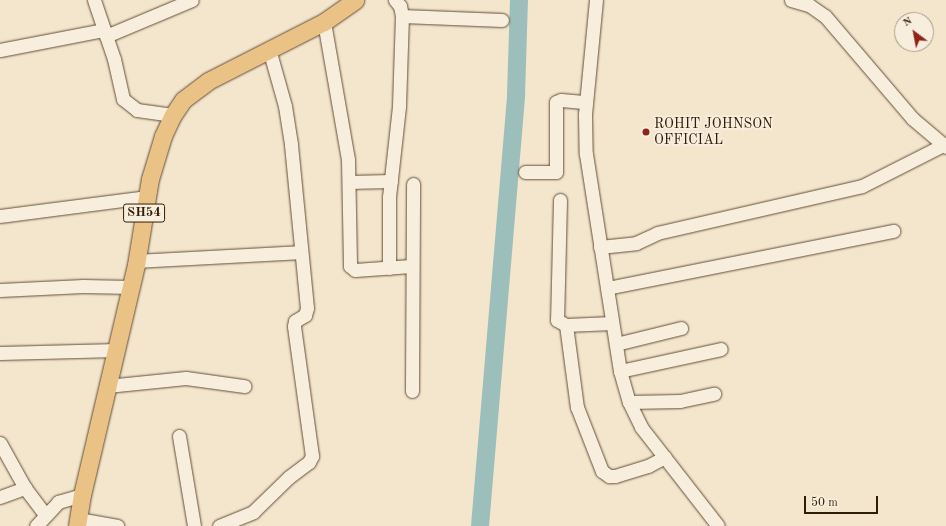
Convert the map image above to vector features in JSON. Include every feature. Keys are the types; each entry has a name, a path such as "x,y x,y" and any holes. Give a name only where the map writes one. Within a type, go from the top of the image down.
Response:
{"main road":[{"name":"SH54","path":"77,522 107,386 117,350 137,261 147,197 157,154 173,115 194,90 269,49 324,22 356,0"}],"street":[{"path":"94,0 105,33 119,92 126,105 150,114 173,115"},
{"path":"0,50 105,33 192,0"},
{"path":"389,268 391,181 399,106 402,16 400,6 395,0"},
{"path":"596,0 586,102 586,154 620,372 629,402 641,427 718,526"},
{"path":"600,247 636,243 657,232 862,186 945,146 913,118 882,84 825,16 809,5 791,0"},
{"path":"402,16 502,20"},
{"path":"324,22 348,160 351,268 355,270 411,266"},
{"path":"219,526 253,512 311,460 312,452 294,326 295,321 304,315 307,308 285,106 269,49"},
{"path":"525,172 556,172 556,102 561,100 586,102"},
{"path":"349,182 391,181"},
{"path":"412,391 411,266 413,184"},
{"path":"0,216 147,197"},
{"path":"560,200 557,317 560,324 566,325 612,323"},
{"path":"607,288 894,230"},
{"path":"137,261 301,252"},
{"path":"0,290 83,286 131,287"},
{"path":"566,325 577,407 602,471 609,476 615,476 648,466 665,457"},
{"path":"616,344 681,328"},
{"path":"620,372 721,349"},
{"path":"0,353 117,350"},
{"path":"107,386 186,378 244,386"},
{"path":"629,402 680,401 714,394"},
{"path":"179,436 194,526"},
{"path":"1,448 25,488 45,515"},
{"path":"0,497 25,488"},
{"path":"36,526 58,502 82,495"},
{"path":"77,522 117,526"}],"waterway":[{"path":"480,526 516,95 519,0"}],"place":[{"name":"ROHIT JOHNSON OFFICIAL","path":"646,132"}]}
